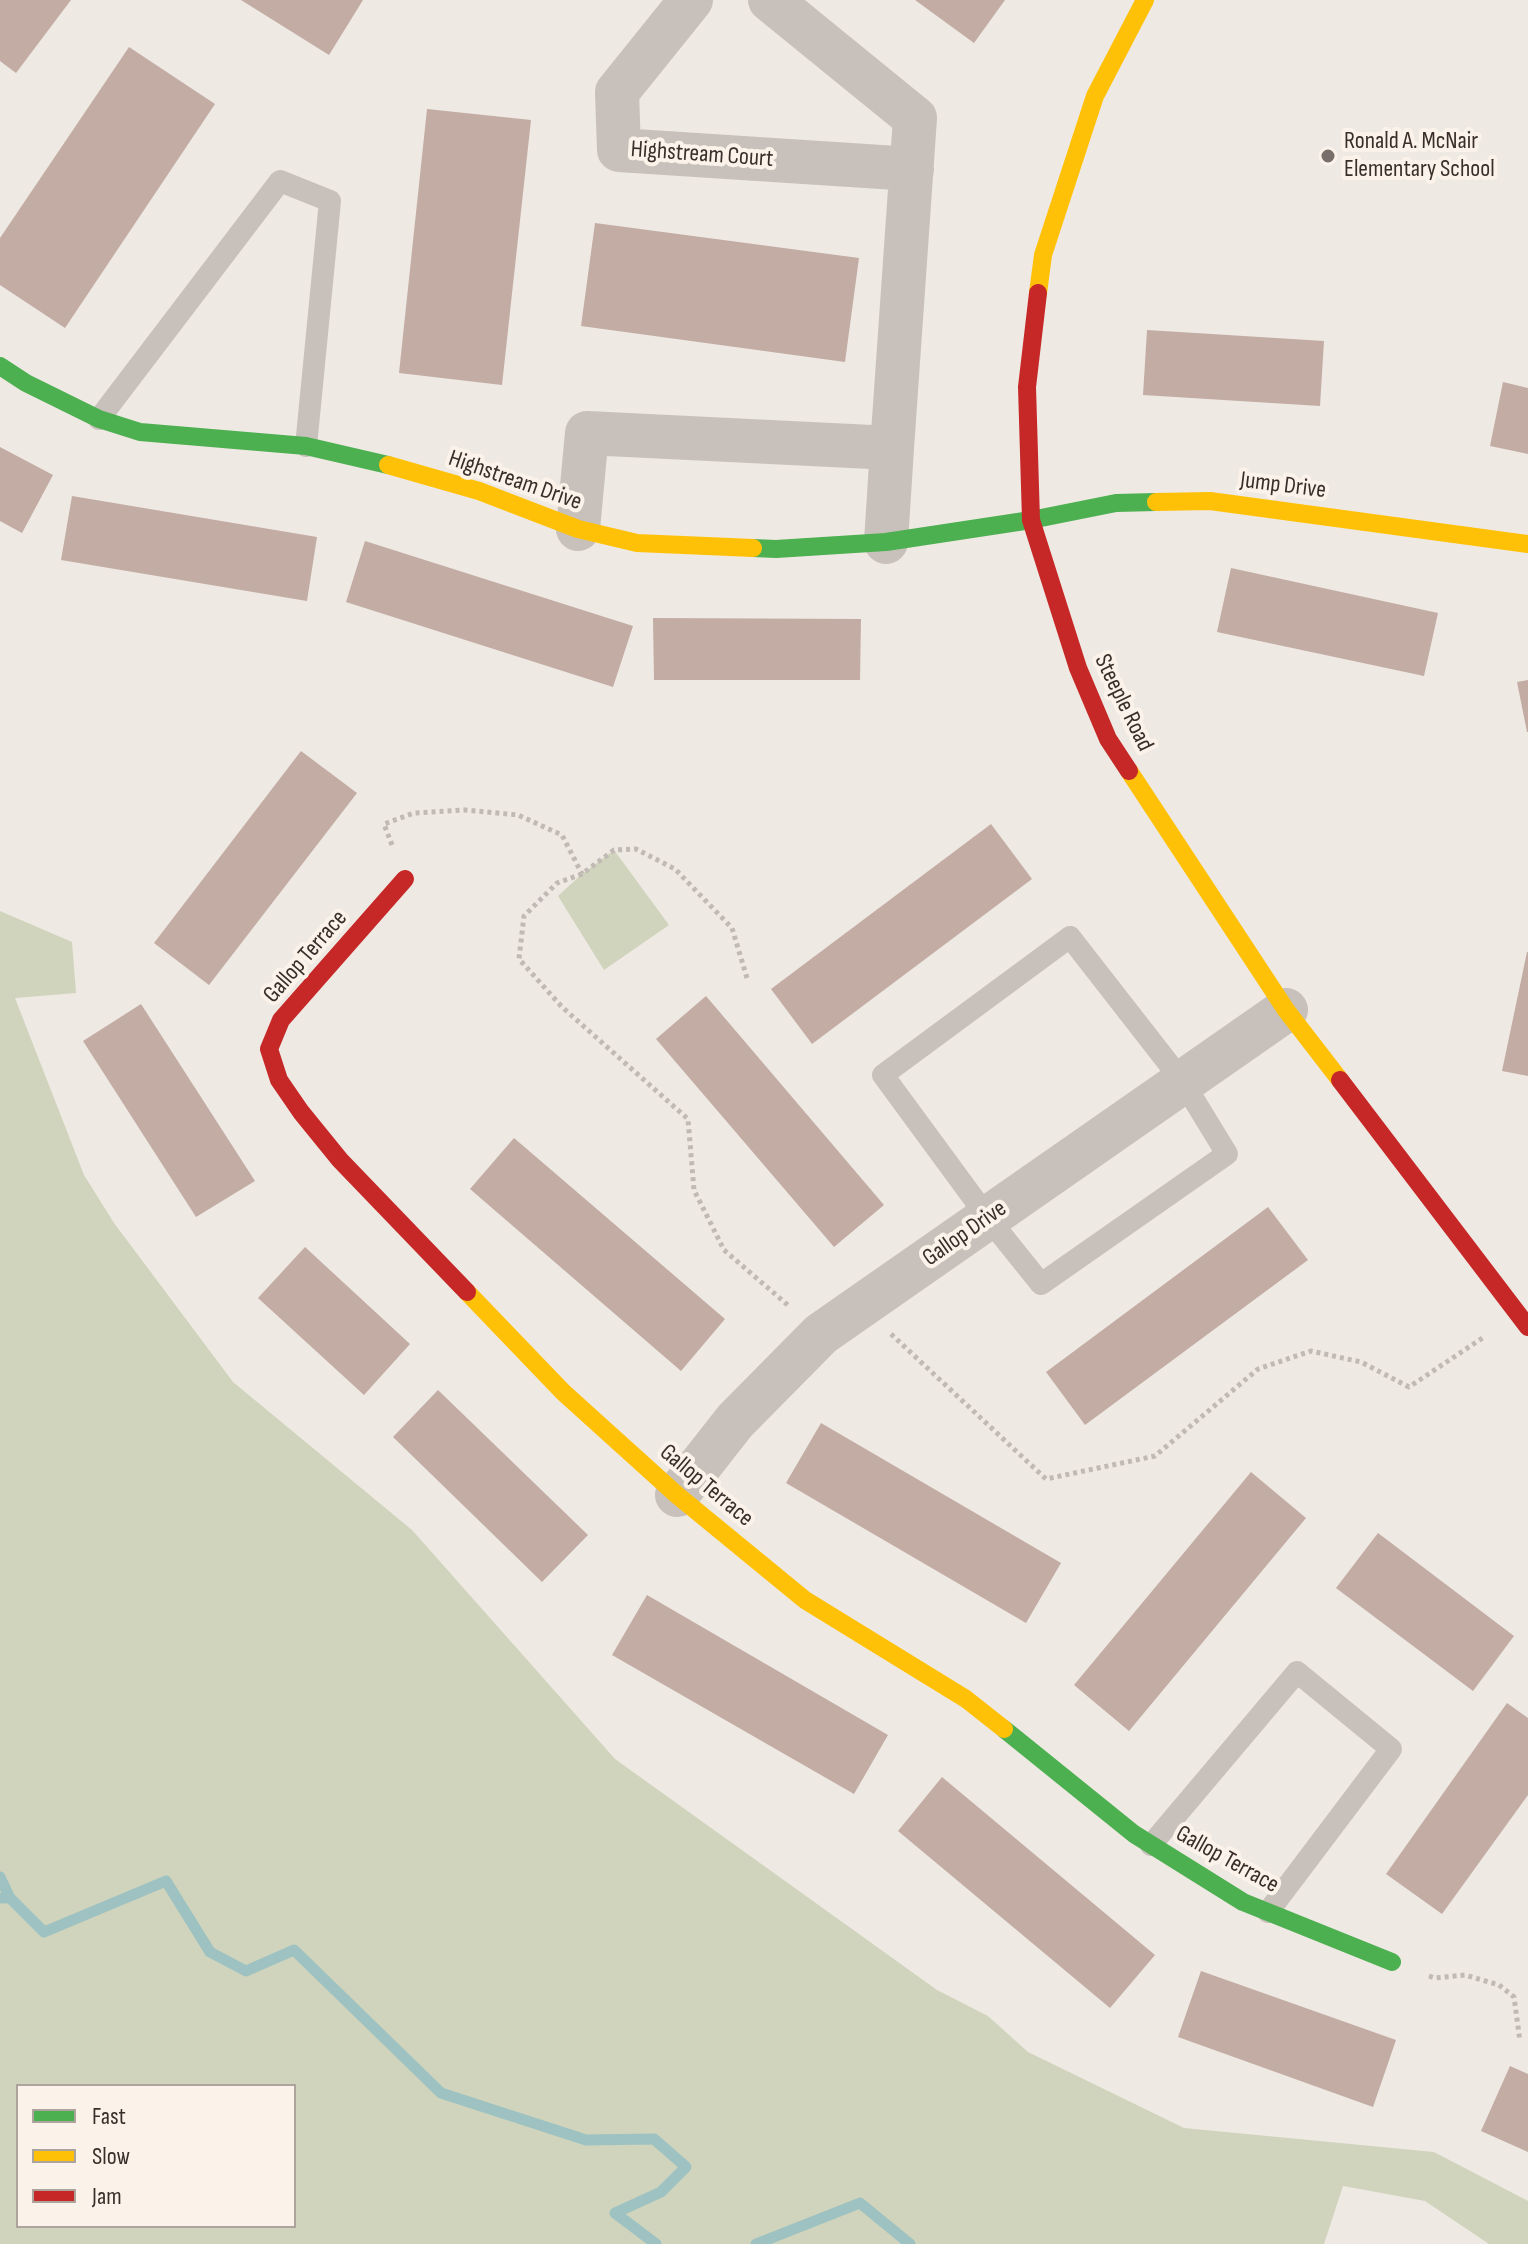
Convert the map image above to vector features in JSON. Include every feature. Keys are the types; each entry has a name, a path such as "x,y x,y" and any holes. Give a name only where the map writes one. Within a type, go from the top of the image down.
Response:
{"street":[{"name":"Highstream Court","path":"691,0 617,92 619,150 912,169"},
{"path":"770,0 915,118 886,542"},
{"name":"Steeple Road","path":"1145,0 1095,96 1043,255 1027,387 1031,520 1078,668 1108,739 1286,1010 1523,1321"},
{"name":"Highstream Drive","path":"0,366 26,383 99,419 140,432 306,446 378,462 479,491 578,529 637,543 776,549 886,542 1031,520"},
{"path":"578,529 587,433 892,448"},
{"name":"Jump Drive","path":"1031,520 1116,503 1210,501 1528,544"},
{"name":"Gallop Terrace","path":"405,879 281,1020 269,1049 279,1080 340,1160 563,1392 677,1495 805,1600 966,1699 1134,1834 1243,1902 1392,1962"},
{"name":"Gallop Drive","path":"677,1495 735,1421 821,1334 1286,1010"}],"lane":[{"path":"99,419 280,181 330,201 306,446"},
{"path":"1070,937 1183,1082 1227,1154 1041,1284 988,1218 883,1075 1070,937"},
{"path":"1151,1845 1297,1672 1391,1749 1268,1912"}],"path":[{"path":"405,879 384,824 414,813 465,810 518,815 562,835 582,874"},
{"path":"747,978 732,928 675,869 636,849 614,850 582,874 557,883 524,916 519,959 562,1007 688,1119 694,1190 724,1250 821,1334"},
{"path":"862,1306 1046,1479 1155,1456 1258,1369 1311,1351 1361,1362 1409,1387 1523,1321"},
{"path":"1392,1962 1435,1978 1465,1975 1499,1985 1514,1997 1520,2041"}],"green space":[{"path":"614,850 669,925 604,970 558,896"},
{"path":"0,911 72,942 76,993 15,998 84,1175 114,1223 233,1382 412,1530 615,1759 937,1990 988,2016 1028,2052 1184,2128 1434,2152 1528,2201 1528,2244 1489,2244 1425,2201 1343,2186 1324,2244 0,2244"}],"building":[{"path":"0,0 71,0 16,73 0,61"},
{"path":"241,0 363,0 329,55"},
{"path":"915,0 1005,0 974,43"},
{"path":"129,47 215,104 65,328 0,285 0,238"},
{"path":"427,109 531,120 502,385 399,373"},
{"path":"595,223 859,258 845,362 581,326"},
{"path":"1147,330 1324,341 1320,406 1143,395"},
{"path":"1503,382 1528,388 1528,454 1490,446"},
{"path":"0,447 53,475 22,533 0,521"},
{"path":"72,496 317,537 307,601 61,560"},
{"path":"365,541 633,626 613,687 346,602"},
{"path":"1231,568 1438,613 1424,676 1217,632"},
{"path":"653,618 861,619 860,680 654,680"},
{"path":"1528,680 1528,732 1527,732 1517,682"},
{"path":"301,751 357,793 209,985 154,943"},
{"path":"991,824 1032,879 812,1044 771,989"},
{"path":"1528,952 1528,1076 1502,1071"},
{"path":"706,996 884,1205 834,1247 656,1039"},
{"path":"141,1004 255,1181 196,1217 83,1041"},
{"path":"514,1138 725,1319 681,1371 470,1189"},
{"path":"1268,1207 1308,1260 1085,1425 1046,1372"},
{"path":"305,1247 410,1344 364,1395 258,1298"},
{"path":"438,1390 588,1535 542,1582 393,1437"},
{"path":"821,1423 1061,1563 1026,1623 786,1483"},
{"path":"1251,1472 1306,1518 1129,1731 1074,1685"},
{"path":"1378,1533 1514,1636 1473,1691 1336,1588"},
{"path":"647,1595 888,1735 854,1794 612,1655"},
{"path":"1507,1703 1528,1718 1528,1795 1442,1914 1386,1874"},
{"path":"942,1777 1155,1955 1110,2008 898,1831"},
{"path":"1201,1971 1396,2040 1373,2107 1178,2037"},
{"path":"1510,2066 1528,2074 1528,2152 1481,2131"}],"waterway":[{"path":"0,1877 10,1898"},
{"path":"0,1898 10,1898 44,1932 166,1881 210,1952 246,1971 294,1950 441,2093 586,2140 654,2139 686,2167 661,2192 615,2213 656,2244"},
{"path":"756,2244 860,2203 910,2244"}],"traffic: fast":[{"path":"0,366 26,383 99,419 140,432 306,446 388,465"},
{"path":"753,548 886,542 1031,520 1116,503 1156,502"},
{"path":"1004,1729 1134,1834 1243,1902 1392,1962"}],"traffic: slow":[{"path":"1038,293 1043,255 1095,96 1145,0"},
{"path":"388,465 479,491 578,529 637,543 753,548"},
{"path":"1156,502 1210,501 1528,544"},
{"path":"1129,771 1286,1010 1340,1080"},
{"path":"467,1292 563,1392 677,1495 805,1600 966,1699 1004,1729"}],"traffic: jam":[{"path":"1038,293 1027,387 1031,520 1078,668 1108,739 1129,771"},
{"path":"405,879 281,1020 269,1049 279,1080 340,1160 467,1292"},
{"path":"1340,1080 1528,1327"}],"place":[{"name":"Ronald A. McNair Elementary School","path":"1328,156"}]}
